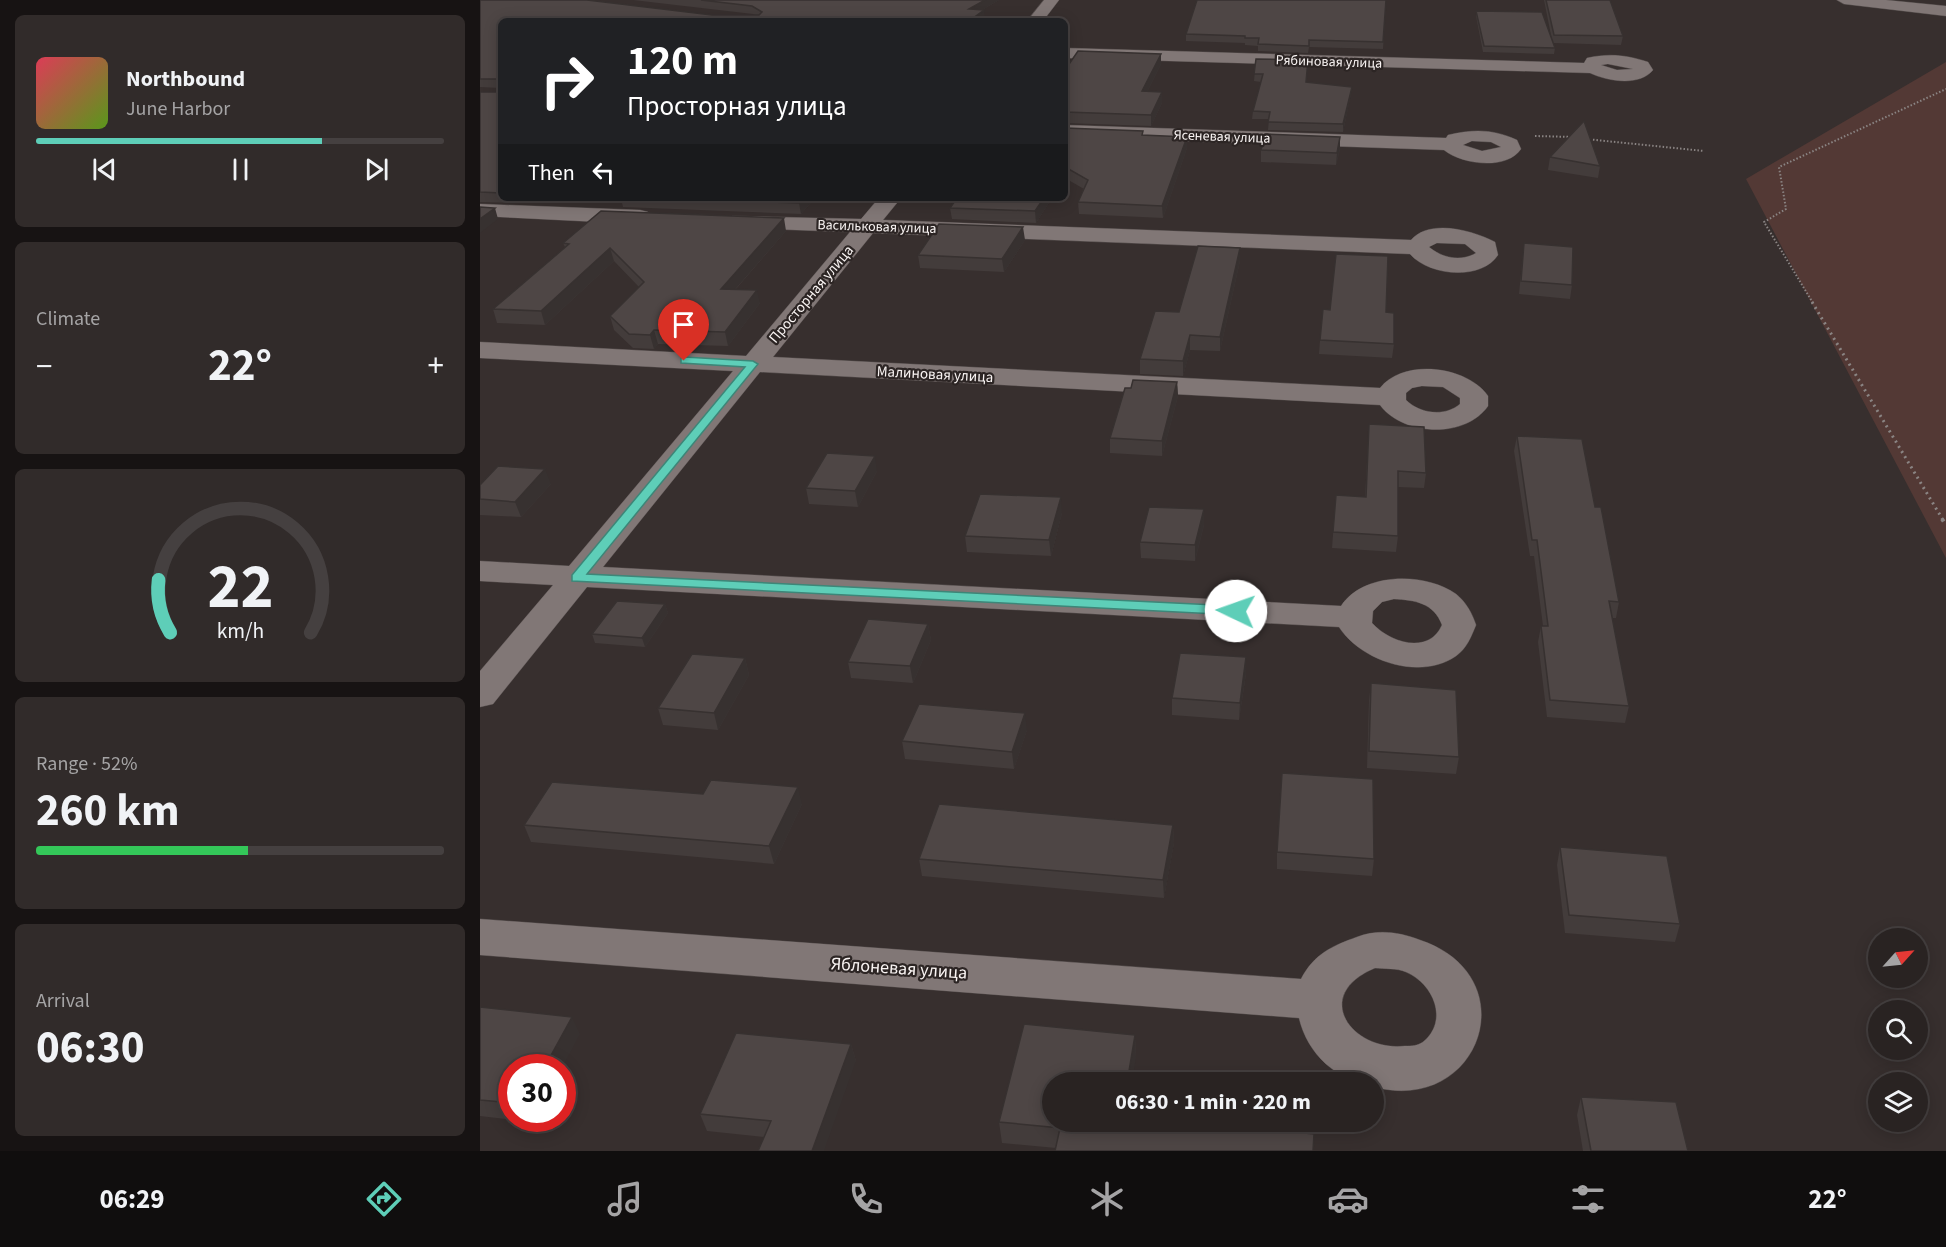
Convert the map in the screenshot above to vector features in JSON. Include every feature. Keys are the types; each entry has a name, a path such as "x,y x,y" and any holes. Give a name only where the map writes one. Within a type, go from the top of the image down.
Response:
{"street":[{"path":"1037,18 1052,0"},
{"path":"1844,0 1946,11"},
{"name":"Рябиновая улица","path":"1068,53 1593,68"},
{"name":"Ясеневая улица","path":"1068,131 1451,144 1459,137 1472,135 1502,139"},
{"name":"Просторная улица","path":"480,695 888,201"},
{"path":"480,210 656,217"},
{"name":"Васильковая улица","path":"714,220 1417,248"},
{"name":"Малиновая улица","path":"480,350 1391,397"},
{"path":"480,571 576,578 1353,617"},
{"name":"Яблоневая улица","path":"480,937 1318,1000"}],"path":[{"path":"1946,88 1779,167 1786,209 1764,222 1946,525"},
{"path":"1502,139 1520,135 1571,137 1704,152"}],"shaded area":[{"path":"1946,62 1946,558 1746,179"}],"building":[{"path":"480,0 587,0 712,15 759,15 762,12 752,6 701,0 985,0 969,9 984,10 973,18 498,18 498,79 480,79"},
{"path":"1197,0 1386,0 1383,42 1309,40 1309,46 1258,44 1259,38 1245,38 1245,36 1186,34"},
{"path":"1546,0 1610,0 1623,36 1554,35"},
{"path":"1476,11 1542,12 1555,48 1484,46"},
{"path":"1078,51 1161,54 1142,91 1162,92 1151,115 1068,112 1068,66"},
{"path":"1256,59 1308,60 1306,82 1352,87 1343,124 1268,122 1270,112 1253,111 1263,74 1254,74"},
{"path":"480,92 498,92 498,193 480,192"},
{"path":"1584,121 1600,166 1550,157"},
{"path":"1068,128 1143,131 1142,135 1187,137 1162,206 1078,202 1088,180 1068,169"},
{"path":"1265,134 1340,137 1337,153 1261,150"},
{"path":"743,201 801,201 799,203"},
{"path":"955,201 1042,201 1035,211 950,208"},
{"path":"480,207 495,208 480,219"},
{"path":"601,211 784,218 721,289 757,290 725,332 654,330 650,335 629,334 610,316 644,282 610,248 541,311 493,309 569,244 563,243"},
{"path":"939,224 1023,227 1002,259 918,255"},
{"path":"1524,243 1573,247 1572,285 1521,281"},
{"path":"1198,246 1240,248 1220,337 1190,335 1183,361 1140,359 1155,311 1179,312"},
{"path":"1336,254 1388,256 1386,312 1394,313 1394,344 1320,340 1323,309 1330,310"},
{"path":"1133,380 1177,382 1162,441 1110,438 1125,388 1131,388"},
{"path":"1369,424 1424,427 1426,473 1398,471 1398,536 1333,532 1336,495 1366,497"},
{"path":"1517,436 1582,439 1595,507 1601,507 1619,602 1609,601 1629,706 1550,700 1541,626 1548,626 1537,540 1532,540"},
{"path":"827,453 875,456 855,491 806,488"},
{"path":"498,466 545,469 515,502 480,499 480,485"},
{"path":"980,494 1061,497 1049,540 965,536"},
{"path":"1149,507 1204,509 1195,545 1140,542"},
{"path":"617,601 665,604 642,638 592,634"},
{"path":"868,619 928,624 910,666 848,662"},
{"path":"1180,653 1246,657 1240,703 1172,698"},
{"path":"692,654 745,658 714,713 658,708"},
{"path":"1371,683 1456,690 1459,757 1369,751"},
{"path":"919,704 1025,713 1012,752 902,741"},
{"path":"1282,773 1373,779 1374,859 1277,852"},
{"path":"711,780 798,787 769,846 524,825 552,782 703,794"},
{"path":"939,804 1173,825 1163,880 919,859"},
{"path":"1560,847 1667,856 1680,924 1569,915"},
{"path":"480,1007 572,1017 552,1054 498,1054 498,1102 480,1100"},
{"path":"1024,1024 1135,1035 1129,1072 1042,1072 1042,1126 999,1122"},
{"path":"736,1033 851,1044 812,1151 758,1151 771,1121 700,1114"},
{"path":"1581,1097 1676,1102 1688,1151 1591,1151"},
{"path":"1059,1132 1294,1132 1314,1134 1313,1151 1055,1151"}],"route":[{"path":"684,361 753,364 576,578 1236,611"}]}
